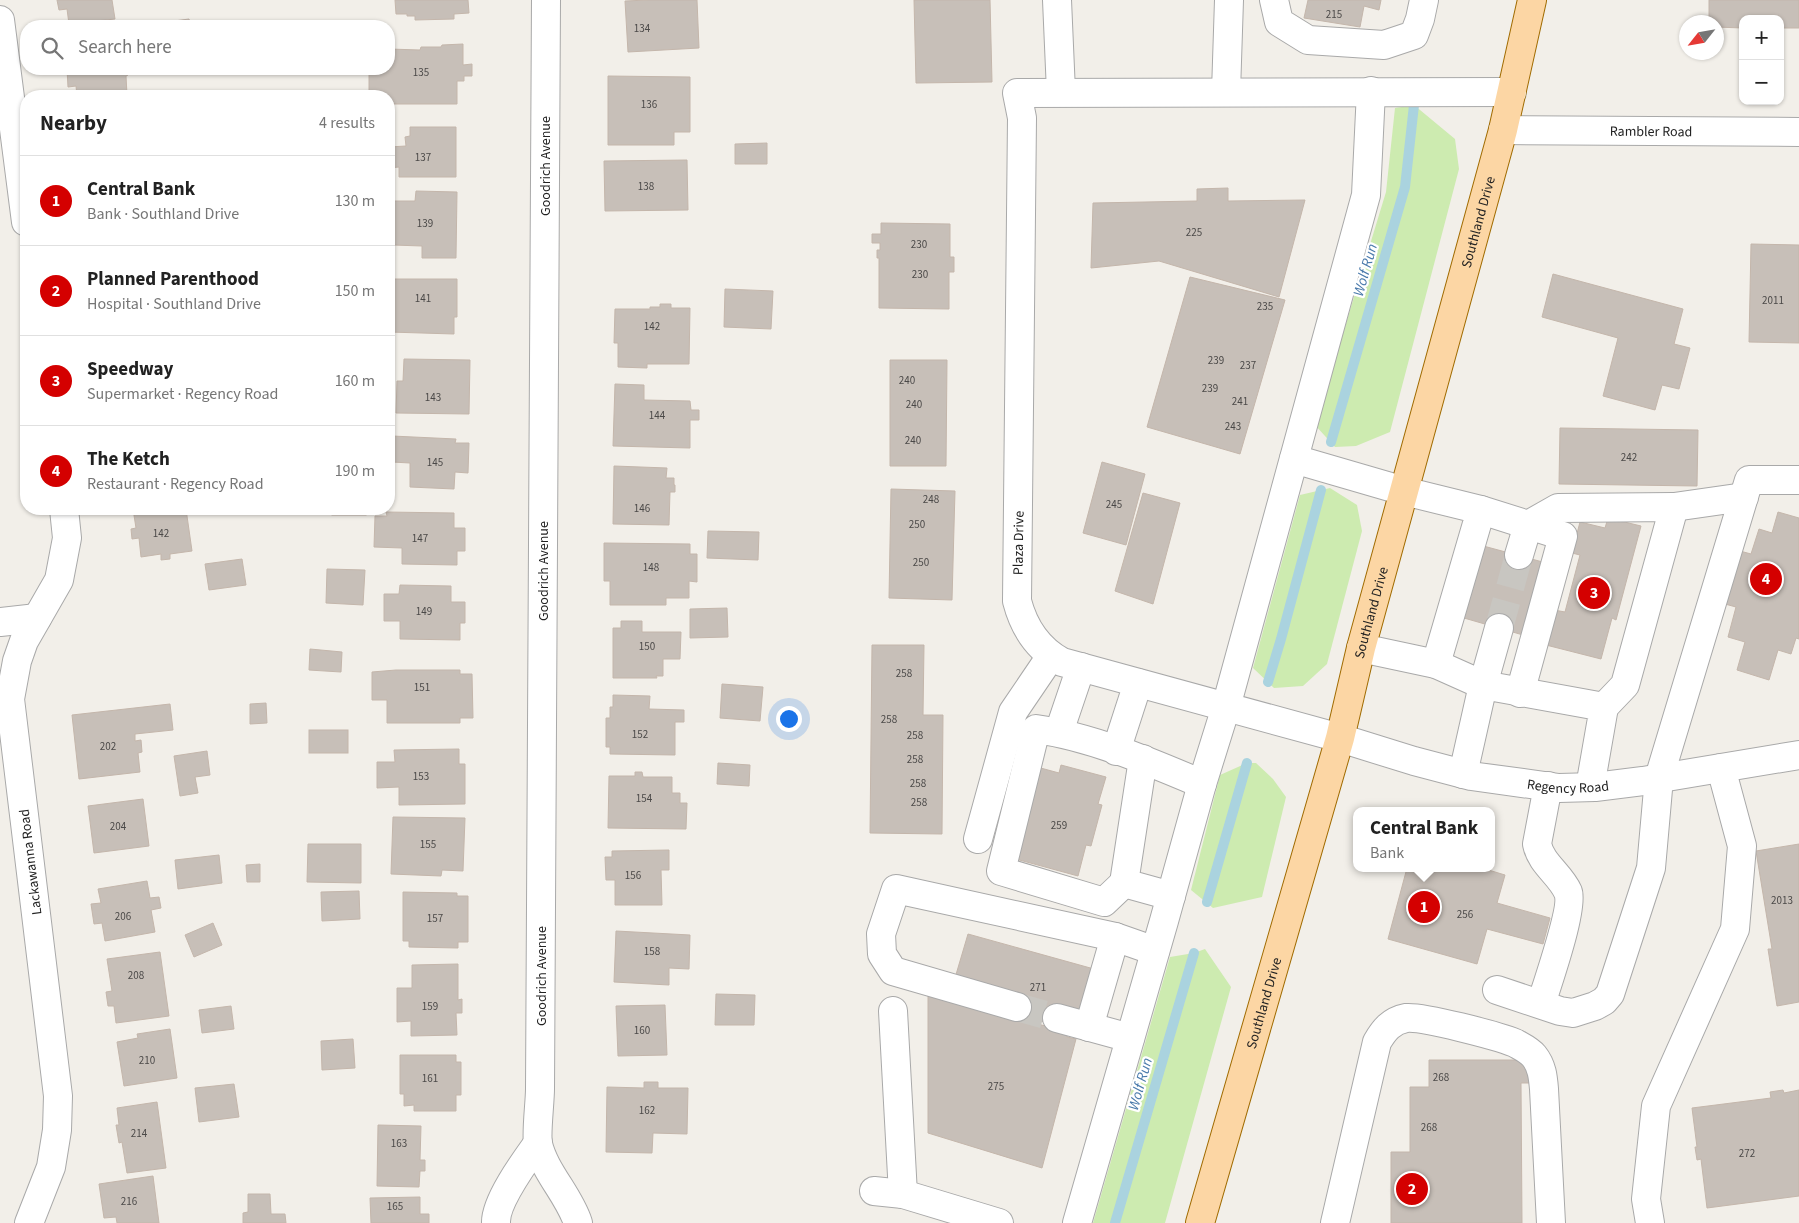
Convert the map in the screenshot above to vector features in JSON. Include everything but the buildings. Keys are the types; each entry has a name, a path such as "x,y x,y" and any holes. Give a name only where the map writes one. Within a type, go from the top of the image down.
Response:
{"main road":[{"name":"Southland Drive","path":"1200,1223 1340,738 1361,648 1503,130 1532,0"}],"street":[{"name":"Goodrich Avenue","path":"546,0 540,1089 538,1142 555,1182 574,1212 578,1223"},
{"path":"1057,0 1061,92 1512,92"},
{"path":"1226,92 1229,0"},
{"path":"1274,0 1279,22 1308,40 1384,45 1414,35 1424,2"},
{"path":"0,20 20,175"},
{"path":"1076,1223 1202,784 1226,707 1366,195 1371,91"},
{"name":"Plaza Drive","path":"1061,92 1017,93 1022,118 1017,601 1021,617 1029,634 1051,656 1062,662 1340,738"},
{"name":"Rambler Road","path":"1503,130 1799,132"},
{"path":"1294,459 1404,491 1481,510 1563,536 1520,692"},
{"path":"1497,990 1560,1011 1573,1013 1604,1001 1610,994 1651,868 1659,778 1749,480 1799,480"},
{"path":"1519,555 1528,525 1558,508 1674,507 1744,497"},
{"path":"1590,787 1604,707 1626,685 1674,507"},
{"path":"1436,664 1481,510"},
{"name":"Lackawanna Road","path":"29,1223 51,1167 57,1130 58,1096 10,699 17,661 24,641 50,599 59,580 68,538 65,515"},
{"path":"0,622 37,618"},
{"path":"1463,774 1498,628"},
{"path":"1361,648 1436,664 1483,685 1604,707"},
{"path":"978,839 1013,712 1051,656"},
{"path":"1059,732 1081,667"},
{"path":"1116,751 1138,683"},
{"path":"1143,759 1124,883 1104,902 1001,871 1036,729 1059,732 1143,759 1202,784"},
{"name":"Regency Road","path":"1340,738 1463,774 1548,786 1590,787 1659,778 1799,755"},
{"path":"1650,1223 1646,1200 1656,1106 1735,929 1742,846 1721,768"},
{"path":"1541,1004 1566,917 1569,895 1561,881 1544,862 1538,852 1537,844 1548,786"},
{"path":"1124,883 1171,896"},
{"path":"1017,1007 892,971 882,954 881,934 896,889 1115,937 1155,951"},
{"path":"1089,1028 1115,937"},
{"path":"893,1011 903,1194"},
{"path":"1057,1018 1130,1038"},
{"path":"1335,1223 1377,1042 1391,1024 1408,1018 1466,1029 1513,1042 1533,1056 1539,1065 1543,1082 1551,1223"},
{"path":"496,1223 495,1215 515,1177 538,1142"},
{"path":"874,1191 903,1194 999,1223"}],"green space":[{"path":"1414,105 1455,139 1459,169 1390,432 1356,446 1335,447 1315,425 1386,192 1395,108"},
{"path":"1330,488 1357,505 1362,531 1327,664 1303,686 1274,688 1253,668 1300,495"},
{"path":"1247,763 1256,763 1273,779 1286,797 1262,897 1213,908 1191,890 1220,775"},
{"path":"1205,949 1231,987 1165,1223 1093,1223 1170,957"}],"waterway":[{"name":"Wolf Run","path":"1331,442 1405,187 1414,105"},
{"name":"Wolf Run","path":"1268,682 1321,490"},
{"name":"Wolf Run","path":"1207,902 1247,763"},
{"name":"Wolf Run","path":"1115,1223 1194,953"}],"tunnel":[{"path":"1499,628 1519,555"},
{"path":"1017,1007 1057,1018"}],"place":[{"name":"The Ketch","path":"1766,579"},
{"name":"Speedway","path":"1594,593"},
{"name":"Central Bank","path":"1424,907"},
{"name":"Planned Parenthood","path":"1412,1189"}]}
